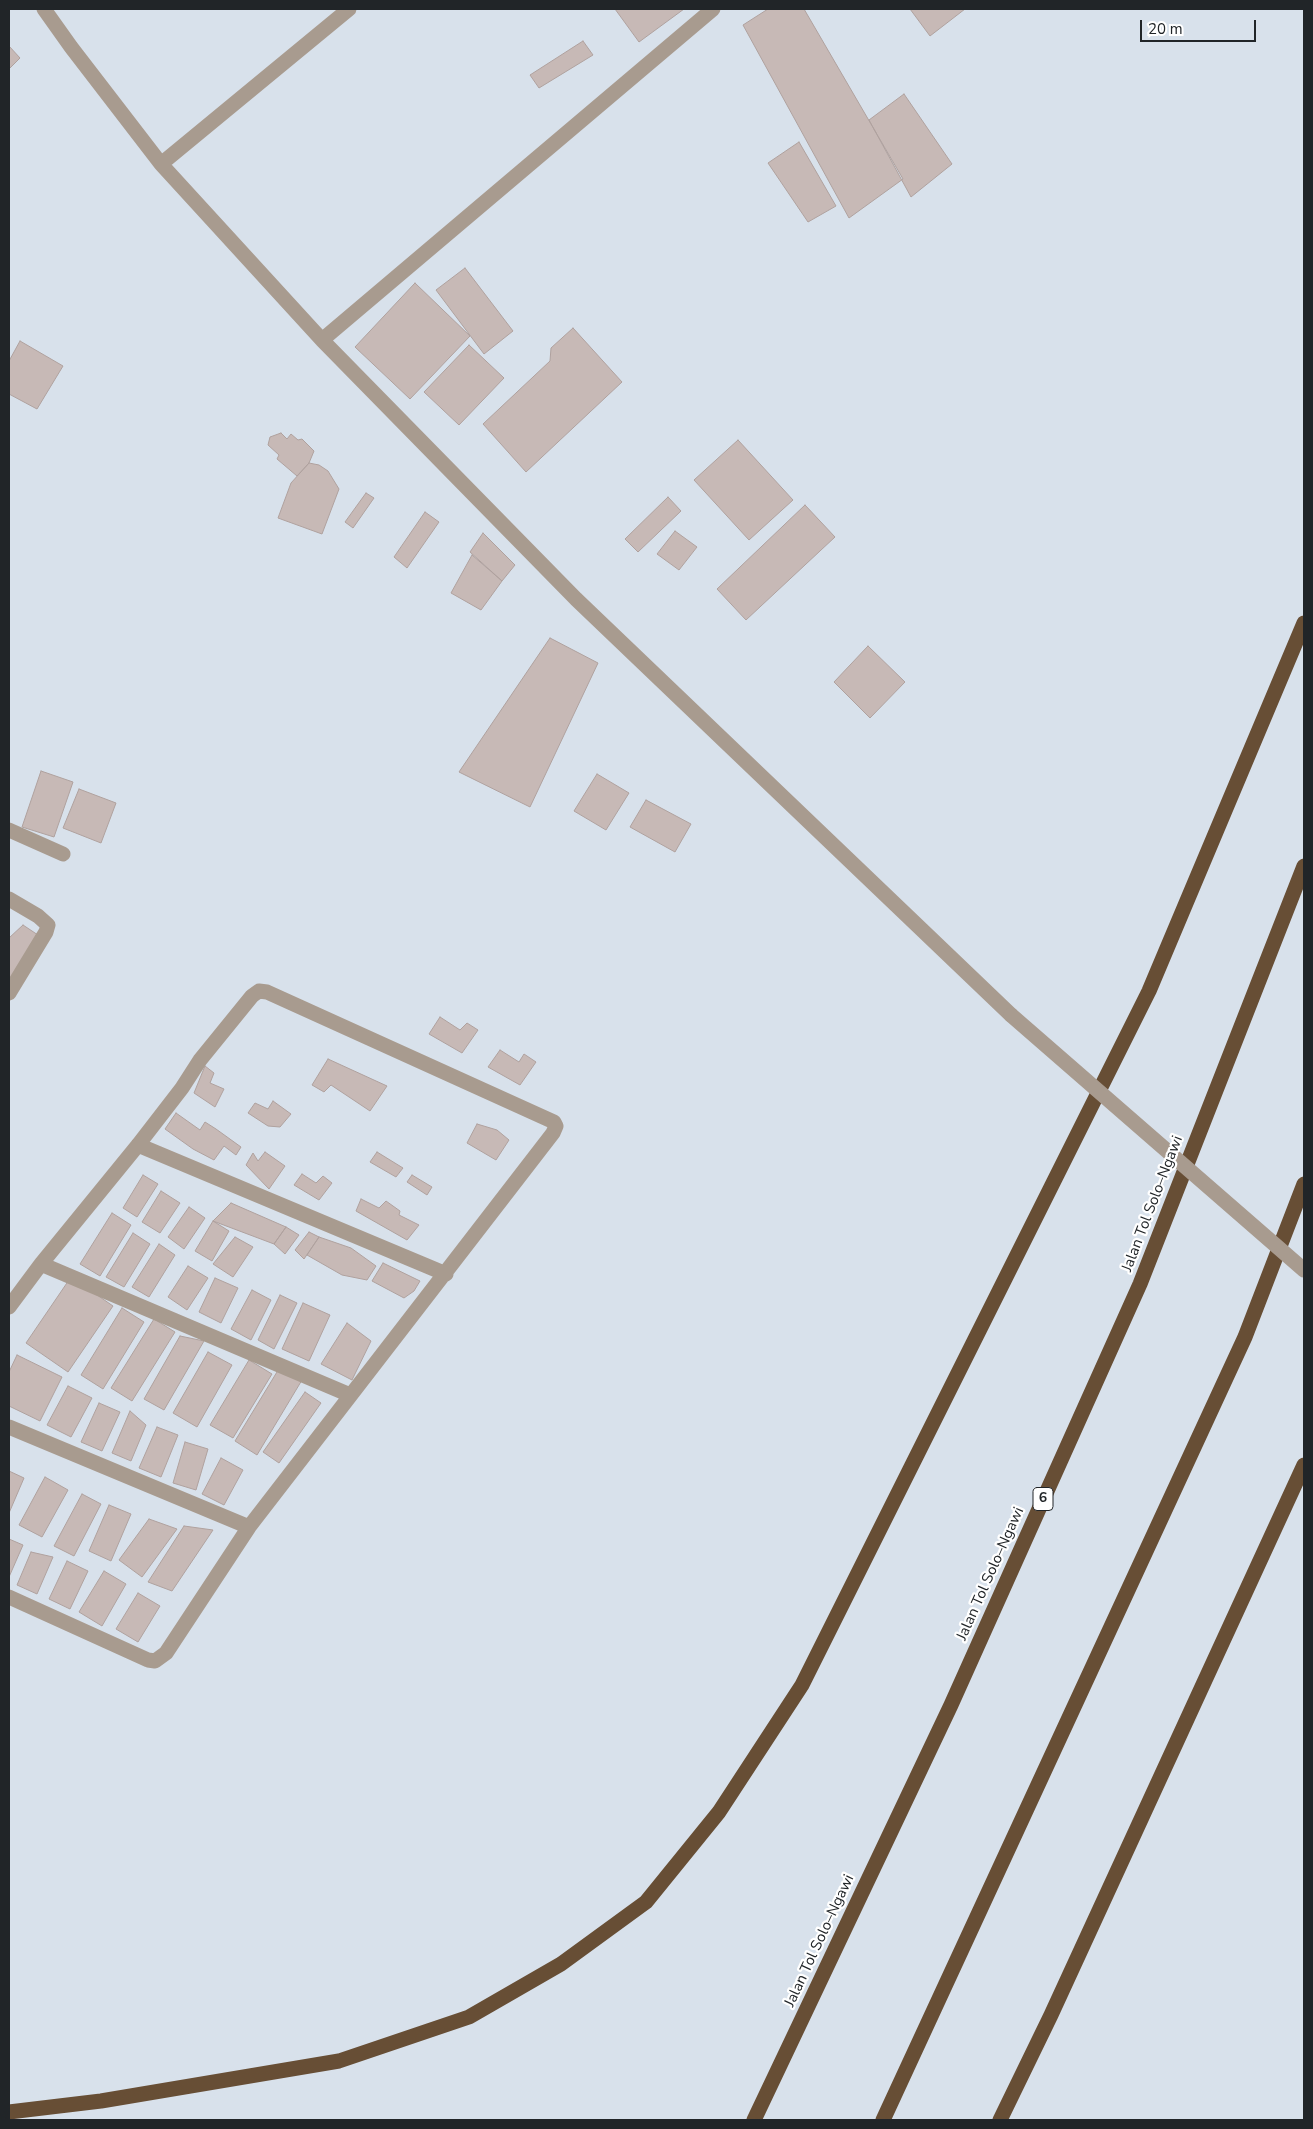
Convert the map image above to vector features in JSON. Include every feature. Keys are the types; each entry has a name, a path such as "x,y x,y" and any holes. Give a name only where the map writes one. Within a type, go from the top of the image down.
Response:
{"highway":[{"path":"9,2112 101,2101 339,2060 358,2054 469,2017 561,1964 646,1902 719,1812 802,1685 1149,991 1304,623"},
{"name":"Jalan Tol Solo–Ngawi","path":"754,2120 951,1705 1140,1284 1304,866"},
{"path":"882,2120 1244,1337 1304,1184"},
{"path":"1000,2120 1051,2015 1304,1465"}],"street":[{"path":"44,9 161,164 322,340 576,599 1011,1015 1304,1270"},
{"path":"161,164 348,9"},
{"path":"322,340 713,9"},
{"path":"9,830 63,854"},
{"path":"9,899 38,916 47,922 48,925 46,932 9,994"},
{"path":"9,1307 41,1264 138,1145 182,1088 200,1060 252,996 259,991 267,992 554,1122 556,1126 553,1133 446,1274 249,1527 166,1653 155,1661 148,1660 9,1597"},
{"path":"138,1145 446,1274"},
{"path":"41,1264 350,1395"},
{"path":"9,1427 249,1527"}],"building":[{"path":"615,9 684,9 639,42"},
{"path":"768,9 804,9 903,179 849,218 743,25"},
{"path":"910,9 965,9 930,36"},
{"path":"583,41 593,55 539,88 530,75"},
{"path":"9,46 20,58 9,69"},
{"path":"904,94 952,164 911,197 869,120"},
{"path":"799,142 836,206 808,222 768,163"},
{"path":"465,268 513,331 484,354 436,290"},
{"path":"415,283 470,336 410,399 355,347"},
{"path":"573,328 622,382 526,472 483,424 550,361 551,348"},
{"path":"20,341 63,366 37,409 9,394 9,361"},
{"path":"469,345 504,378 459,425 424,392"},
{"path":"281,433 287,439 291,434 298,440 302,439 314,451 309,463 297,476 277,459 279,455 268,445 270,437"},
{"path":"738,440 793,500 749,540 694,480"},
{"path":"309,463 319,465 328,471 339,489 322,534 278,518 291,483"},
{"path":"366,493 374,498 353,528 345,522"},
{"path":"668,497 681,511 638,552 625,539"},
{"path":"805,505 835,537 746,620 717,589"},
{"path":"425,512 439,522 407,568 394,557"},
{"path":"675,531 697,547 679,570 657,554"},
{"path":"483,533 515,565 502,581 470,552"},
{"path":"472,555 502,581 481,610 451,593"},
{"path":"550,638 598,663 530,807 459,772"},
{"path":"868,646 905,682 870,718 834,682"},
{"path":"41,771 73,782 54,837 22,827"},
{"path":"597,774 629,793 606,830 574,811"},
{"path":"79,789 116,803 101,843 63,828"},
{"path":"646,800 691,824 675,852 630,827"},
{"path":"23,925 41,937 9,982 9,938"},
{"path":"440,1017 460,1030 467,1023 478,1030 462,1053 429,1034"},
{"path":"500,1050 519,1062 524,1054 536,1062 520,1085 488,1067"},
{"path":"328,1059 387,1086 370,1111 331,1085 324,1092 312,1085"},
{"path":"205,1066 214,1073 210,1083 224,1089 215,1107 194,1093"},
{"path":"273,1101 291,1114 280,1127 268,1126 248,1113 255,1103 268,1109"},
{"path":"176,1113 200,1130 205,1122 241,1147 236,1155 224,1146 214,1160 193,1149 165,1129"},
{"path":"477,1124 497,1130 509,1140 496,1160 467,1143"},
{"path":"265,1152 285,1166 269,1189 246,1165 253,1153 258,1161"},
{"path":"377,1152 403,1168 396,1177 370,1162"},
{"path":"302,1174 316,1183 323,1176 332,1183 319,1200 294,1185"},
{"path":"143,1175 158,1184 137,1217 123,1208"},
{"path":"412,1175 432,1187 427,1195 407,1182"},
{"path":"161,1191 180,1203 160,1233 142,1222"},
{"path":"361,1199 379,1208 386,1201 400,1211 399,1215 419,1225 407,1240 356,1211"},
{"path":"231,1203 286,1227 274,1244 213,1221"},
{"path":"189,1207 205,1218 184,1249 168,1237"},
{"path":"112,1213 131,1225 100,1276 80,1264"},
{"path":"213,1221 229,1231 212,1261 195,1251"},
{"path":"286,1227 299,1235 285,1254 274,1244"},
{"path":"309,1232 319,1237 304,1259 295,1250"},
{"path":"133,1233 150,1244 124,1287 106,1277"},
{"path":"235,1237 253,1247 233,1277 213,1264"},
{"path":"319,1237 351,1248 376,1266 367,1280 342,1275 307,1255"},
{"path":"159,1244 175,1255 149,1297 132,1287"},
{"path":"383,1263 420,1281 414,1291 404,1298 372,1281"},
{"path":"188,1266 208,1278 187,1310 168,1297"},
{"path":"71,1277 113,1306 68,1372 26,1343"},
{"path":"215,1278 238,1288 221,1323 199,1312"},
{"path":"252,1290 271,1300 251,1340 231,1329"},
{"path":"280,1295 297,1303 274,1349 258,1340"},
{"path":"303,1303 330,1315 309,1361 282,1349"},
{"path":"122,1308 144,1322 103,1389 81,1375"},
{"path":"154,1319 175,1332 132,1401 111,1388"},
{"path":"347,1323 371,1341 352,1380 321,1364"},
{"path":"180,1336 204,1341 164,1410 144,1399"},
{"path":"208,1352 232,1365 197,1427 173,1413"},
{"path":"17,1355 62,1377 40,1421 9,1406 9,1372"},
{"path":"249,1360 272,1374 233,1438 210,1425"},
{"path":"280,1367 302,1380 257,1455 235,1441"},
{"path":"68,1386 92,1398 71,1437 47,1425"},
{"path":"305,1392 321,1403 279,1463 263,1452"},
{"path":"99,1403 120,1412 102,1451 81,1442"},
{"path":"130,1411 146,1425 131,1461 112,1453"},
{"path":"157,1427 178,1435 161,1477 139,1468"},
{"path":"185,1442 208,1449 196,1490 173,1483"},
{"path":"221,1458 243,1470 224,1505 202,1494"},
{"path":"9,1471 24,1478 9,1513"},
{"path":"45,1477 68,1490 42,1537 19,1525"},
{"path":"82,1494 101,1504 74,1556 54,1546"},
{"path":"109,1505 131,1514 111,1561 89,1551"},
{"path":"149,1519 177,1529 142,1577 119,1560"},
{"path":"184,1526 213,1530 172,1591 148,1582"},
{"path":"9,1539 23,1545 9,1577"},
{"path":"31,1552 53,1557 37,1594 17,1585"},
{"path":"67,1561 88,1571 70,1609 49,1599"},
{"path":"104,1571 126,1584 102,1626 79,1612"},
{"path":"138,1593 160,1606 138,1642 116,1629"}]}
